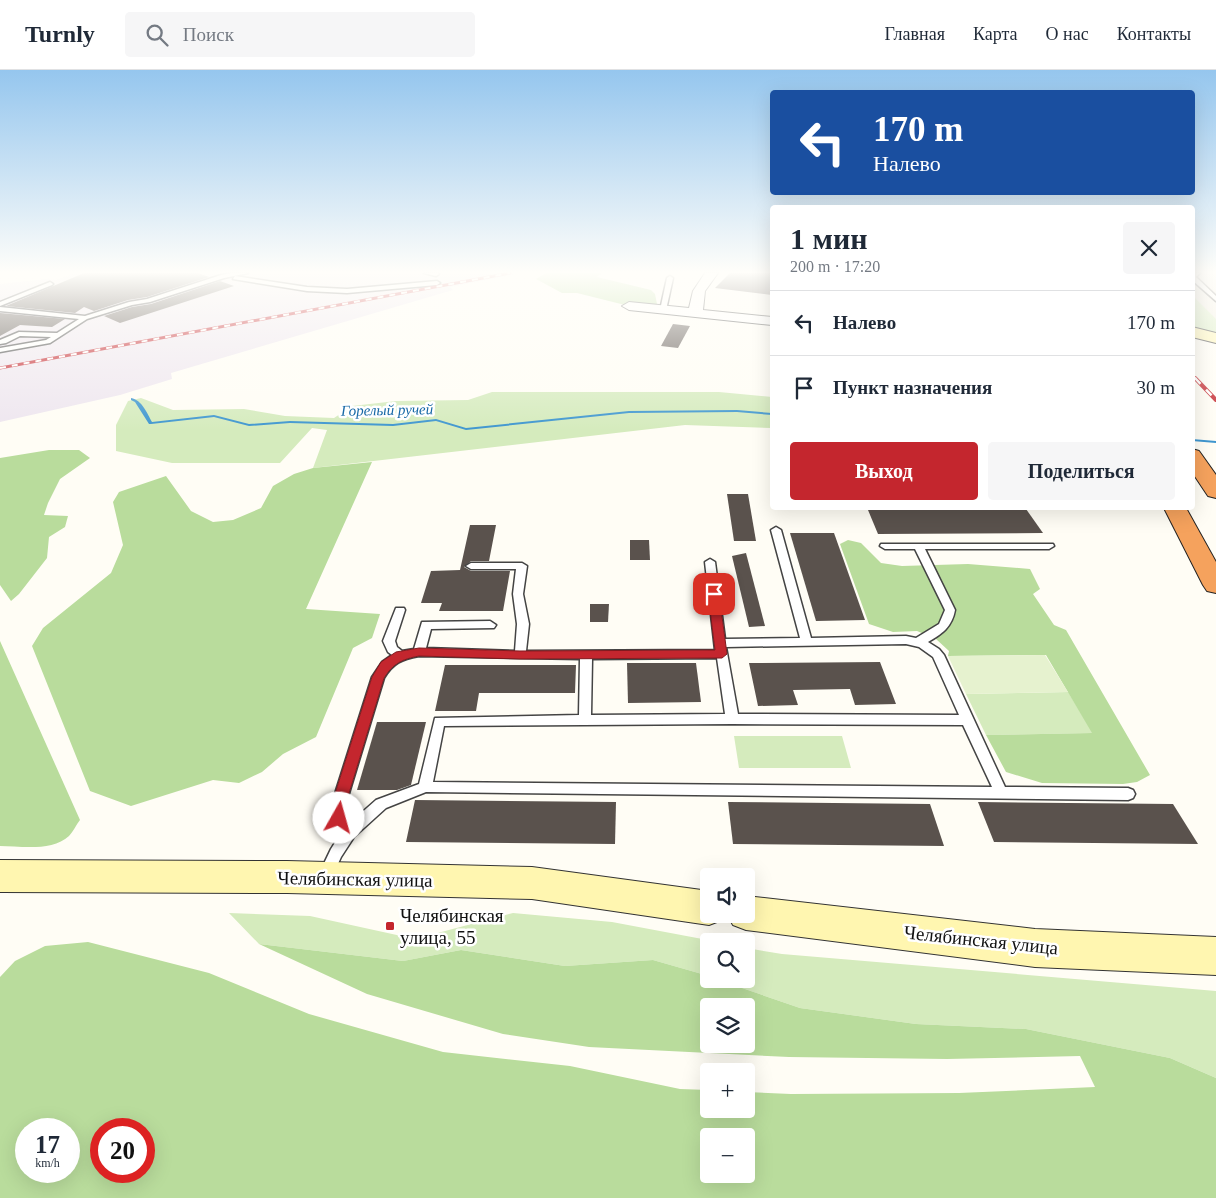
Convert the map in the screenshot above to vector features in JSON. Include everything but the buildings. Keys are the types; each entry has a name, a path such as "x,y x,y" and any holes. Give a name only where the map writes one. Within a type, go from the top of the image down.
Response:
{"highway":[{"path":"1195,459 1216,491"},
{"path":"1176,510 1216,585"}],"street":[{"path":"1195,333 1216,338"},
{"path":"1195,339 1216,345"},
{"name":"Челябинская улица","path":"0,876 324,878 532,883 700,907"},
{"name":"Челябинская улица","path":"755,914 1035,948 1216,956"}],"lane":[{"path":"0,350 48,342 73,326"},
{"path":"0,342 4,342 19,334 59,335"},
{"path":"776,530 806,641"},
{"path":"885,546 1049,546"},
{"path":"918,642 942,629 949,620 950,610 919,546"},
{"path":"710,562 732,719"},
{"path":"471,566 522,566 518,594 523,624 520,655"},
{"path":"400,610 389,640 392,649 400,655"},
{"path":"419,652 426,625 490,625"},
{"path":"349,833 339,818 340,800 378,677 386,665 400,655 419,652 586,655 721,648 806,641 906,640 918,642 932,648 938,655 1001,792"},
{"path":"585,720 586,655"},
{"path":"425,787 439,721 968,720"},
{"path":"324,878 336,853 349,833 381,804 425,787 1128,794"}],"shaded area":[{"path":"0,326 332,326 171,373 172,379 120,395 0,422"}],"green space":[{"path":"1195,326 1216,326 1216,333 1195,328"},
{"path":"492,392 719,392 770,397 770,428 685,425 313,468 327,430 312,428 280,463 172,463 116,451 116,425 128,401 141,398 173,410 244,409 285,416 334,418 352,406 396,401 468,400"},
{"path":"49,450 79,450 90,458 60,479 44,515 68,516 65,527 49,537 47,558 19,594 11,601 0,585 0,458"},
{"path":"372,462 306,609 380,614 372,638 353,648 316,737 283,754 262,772 239,783 213,780 131,806 90,791 32,646 43,628 111,573 123,545 113,502 119,492 166,476 191,511 213,522 233,520 261,508 273,486 294,474 313,468"},
{"path":"848,540 861,543 881,563 902,566 968,564 1030,569 1040,589 1033,594 1054,625 1066,630 1150,775 1137,782 1123,784 1042,783 1006,772 986,735 1092,733 1046,655 948,656 949,651 936,639 917,631 893,632 869,624 840,544"},
{"path":"0,641 80,820 69,836 54,844 36,847 0,846"},
{"path":"1045,655 1068,692 966,694 948,656"},
{"path":"1068,692 1093,733 986,735 966,694"},
{"path":"734,736 842,736 851,768 739,768"},
{"path":"229,913 310,916 415,939 513,913 612,922 700,939 700,973 653,960 565,966 461,950 403,961 259,944"},
{"path":"88,942 209,973 309,1014 443,1052 570,1066 680,1089 700,1090 700,1118 755,1118 755,1092 959,1093 1095,1087 1080,1056 947,1059 789,1057 709,1053 755,1053 755,998 700,998 700,1053 589,1047 503,1034 367,994 259,944 403,961 461,950 565,966 653,960 700,973 700,988 742,988 800,1008 916,1024 1026,1029 1170,1058 1216,1078 1216,1198 0,1198 0,977 15,961 45,946"},
{"path":"755,950 782,954 1216,991 1216,1078 1170,1058 1026,1029 916,1024 800,1008 742,988 755,988"}],"waterway":[{"name":"Горелый ручей","path":"133,399 137,401 151,423 214,416 249,425 290,422 393,425 436,420 466,429 629,412 737,411 770,414"},
{"name":"Горелый ручей","path":"1195,440 1216,442"}],"railway":[{"path":"0,368 227,326"},
{"path":"1195,378 1216,400"}],"place":[{"name":"Челябинская улица, 55","path":"390,926"}],"route":[{"path":"339,818 340,800 378,677 386,665 400,655 419,652 520,655 722,654 714,594"}]}
